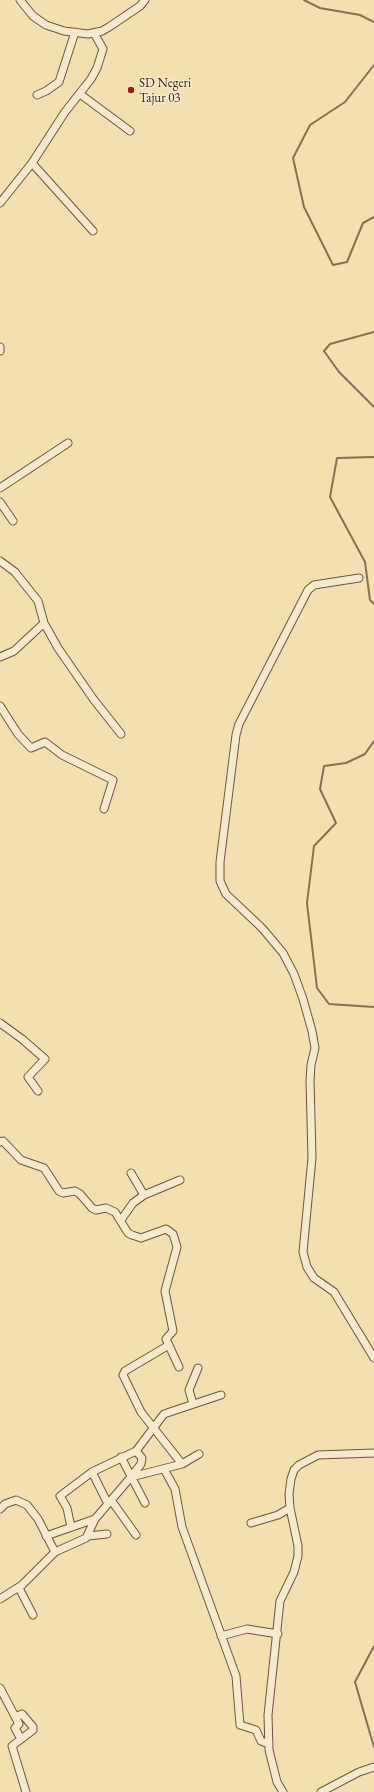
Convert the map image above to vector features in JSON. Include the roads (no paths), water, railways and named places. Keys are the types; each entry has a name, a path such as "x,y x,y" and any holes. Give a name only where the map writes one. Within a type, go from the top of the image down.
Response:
{"street":[{"path":"20,0 39,21 54,28 75,32 94,33 119,21 140,6 145,0"},
{"path":"37,95 59,82 75,32"},
{"path":"0,203 32,163 65,112 92,79 103,53 101,45 94,33"},
{"path":"80,94 130,131"},
{"path":"32,163 93,231"},
{"path":"0,488 68,443"},
{"path":"0,502 13,521"},
{"path":"0,561 14,572 38,601 44,623 58,648 89,693 121,734"},
{"path":"358,578 314,585 308,590 239,724 236,735 220,862 220,881 226,894 262,928 283,953 294,974 303,1000 312,1031 315,1048 311,1065 310,1081 312,1158 303,1252 307,1267 314,1278 334,1292 374,1358"},
{"path":"0,657 14,651 44,623"},
{"path":"0,706 18,734 31,748 33,749 42,742 46,742 62,754 113,779 114,782 104,809"},
{"path":"0,1023 22,1038 45,1059 28,1077 38,1091"},
{"path":"0,1142 3,1141 21,1160 44,1168 59,1191 63,1193 78,1192 92,1208 96,1210 110,1208 121,1220 128,1233 141,1238 166,1229 173,1234 177,1247 165,1291 169,1317 173,1330 172,1334 166,1338 179,1367"},
{"path":"131,1173 144,1195"},
{"path":"121,1220 133,1203 144,1195 180,1180"},
{"path":"169,1345 125,1371 123,1374 141,1412 182,1464"},
{"path":"193,1404 189,1390 198,1368"},
{"path":"71,1527 67,1508 60,1496 92,1472 136,1451 164,1414 221,1395"},
{"path":"0,1599 19,1588 55,1552 82,1541 88,1536 95,1519 141,1464 142,1458 136,1451"},
{"path":"283,1792 277,1782 269,1744 268,1715 278,1634 280,1601 294,1572 298,1556 298,1546 290,1508 289,1486 294,1470 299,1465 318,1455 374,1453"},
{"path":"131,1477 182,1464 199,1454"},
{"path":"121,1457 145,1503"},
{"path":"164,1469 175,1489 182,1527 238,1684 240,1725 256,1730 262,1741 269,1744"},
{"path":"92,1472 109,1502 136,1536"},
{"path":"0,1509 5,1504 16,1500 27,1505 38,1519 55,1552"},
{"path":"252,1523 278,1515 290,1508"},
{"path":"46,1536 95,1519"},
{"path":"88,1536 107,1534"},
{"path":"19,1588 33,1616"},
{"path":"222,1636 247,1629 278,1634"},
{"path":"0,1688 19,1724 15,1728 21,1739"},
{"path":"15,1716 22,1714 33,1727 33,1730 14,1743 12,1749 26,1792"},
{"path":"321,1792 359,1772 374,1767"}],"waterway":[{"path":"304,0 320,8 360,15 374,22"},
{"path":"374,65 345,102 310,125 293,158 304,207 333,265 347,262 363,223 374,217"},
{"path":"374,332 330,344 324,351 339,372 374,407"},
{"path":"374,457 337,458 330,497 365,562 370,600 374,604"},
{"path":"374,741 365,754 346,763 324,766 320,789 336,823 314,846 307,903 317,988 329,1004 374,1007"},
{"path":"374,1646 355,1682 374,1747"}],"place":[{"name":"SD Negeri Tajur 03","path":"131,90"}]}
